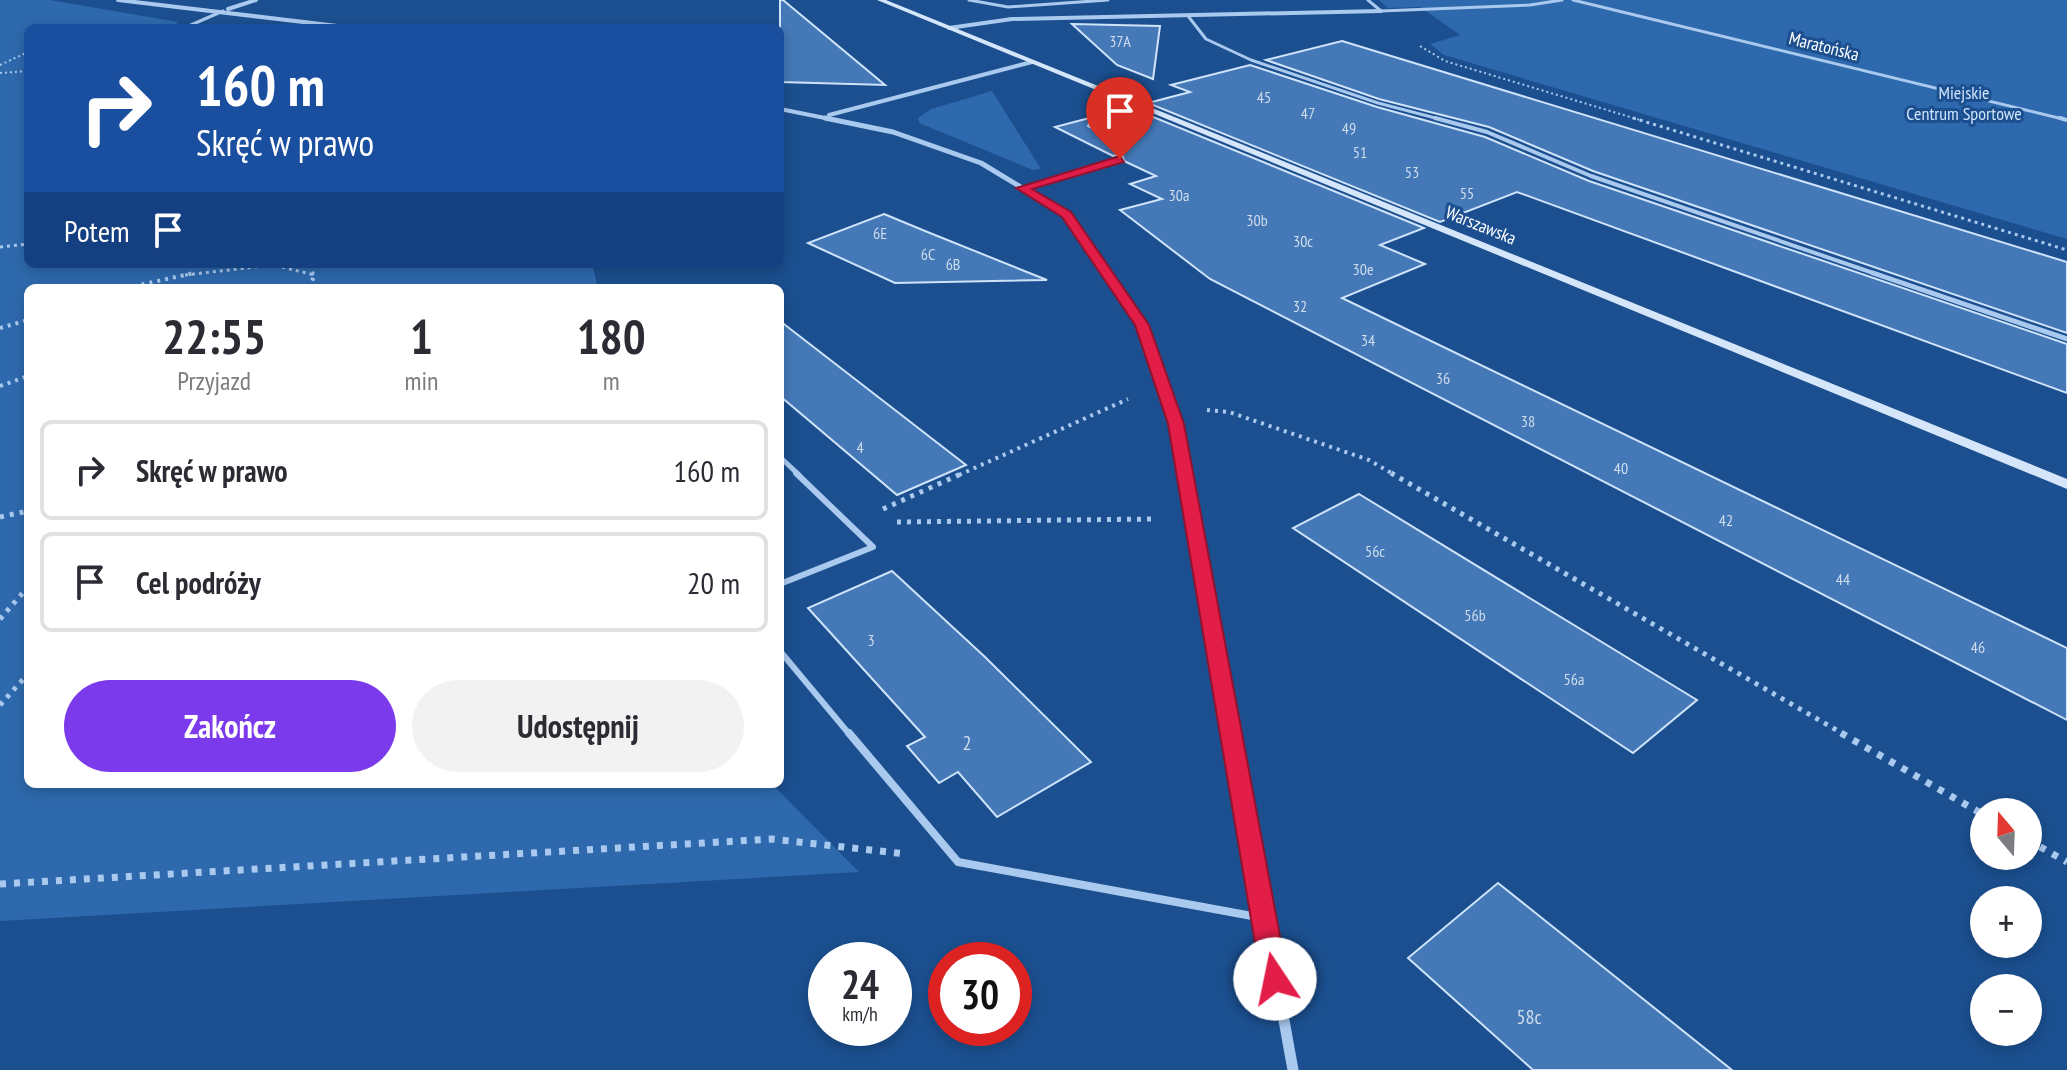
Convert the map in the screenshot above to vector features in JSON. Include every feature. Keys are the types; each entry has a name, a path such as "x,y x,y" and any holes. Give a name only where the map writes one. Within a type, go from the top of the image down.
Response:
{"main road":[{"name":"Warszawska","path":"880,0 2067,484"}],"street":[{"path":"118,0 323,24"},
{"path":"223,11 256,0"},
{"path":"949,28 1012,19 1381,11"},
{"path":"825,117 1032,62"},
{"path":"784,110 938,146 981,163 1067,215 1142,325 1176,424 1263,918 1293,1070"}],"lane":[{"path":"161,6 175,0"},
{"path":"969,0 1008,7 1108,0"},
{"path":"1368,0 1381,11 1530,5 1562,0"},
{"name":"Maratońska","path":"1573,0 2067,120"},
{"path":"193,24 223,11"},
{"path":"1188,16 1206,39 1251,60 1378,103 1487,132 1591,176 2067,339"},
{"path":"1093,124 1147,109"},
{"path":"1022,188 1120,159"},
{"path":"784,461 873,547 784,582"},
{"path":"784,656 958,862 1263,918"}],"path":[{"path":"1420,46 1445,61 2067,250"},
{"path":"1,63 24,54"},
{"path":"0,73 24,71"},
{"path":"0,247 24,244"},
{"path":"147,284 230,268"},
{"path":"302,268 315,274 311,284"},
{"path":"0,328 24,321"},
{"path":"0,386 24,377"},
{"path":"848,523 1128,399"},
{"path":"1206,410 1229,412 1369,460 1970,807"},
{"path":"0,517 24,512"},
{"path":"848,523 1152,519"},
{"path":"0,619 24,592"},
{"path":"0,705 24,678"},
{"path":"0,884 772,839 875,848 958,862"},
{"path":"2042,848 2067,862"}],"green space":[{"path":"0,0 50,0 178,22 24,24 24,268 593,268 597,284 24,284 24,788 776,788 859,872 0,921"},
{"name":"Miejskie Centrum Sportowe","path":"1379,0 2067,0 2067,239 1444,55 1430,44 1460,35 1420,7 1388,8"},
{"path":"992,91 1041,169 1033,170 919,123 918,118 931,109"}],"building":[{"path":"780,0 783,0 885,85 784,82 784,24 780,24"},
{"path":"1072,24 1160,26 1153,79 1117,65"},
{"path":"1342,41 2067,262 2067,333 1593,171 1489,127 1379,99 1266,60"},
{"path":"1250,65 1377,107 1485,137 1589,181 2067,344 2067,393 1517,192 1440,222 1148,103 1190,92 1171,85"},
{"path":"1131,107 1091,120 1088,126 1094,129 1146,114 1424,228 1380,245 1425,264 1342,298 2067,648 2067,720 1210,279 1120,210 1162,199 1130,184 1156,176 1124,161 1122,154 1113,156 1055,127"},
{"path":"884,214 1047,280 895,283 808,243"},
{"path":"784,324 966,465 897,495 784,399"},
{"path":"1359,494 1697,700 1633,753 1293,528"},
{"path":"892,571 1091,762 997,817 958,772 939,783 907,746 925,737 808,608"},
{"path":"1498,883 1732,1070 1533,1070 1408,958"}],"route":[{"path":"1120,159 1022,188 1067,215 1142,325 1176,424 1275,979"}]}
